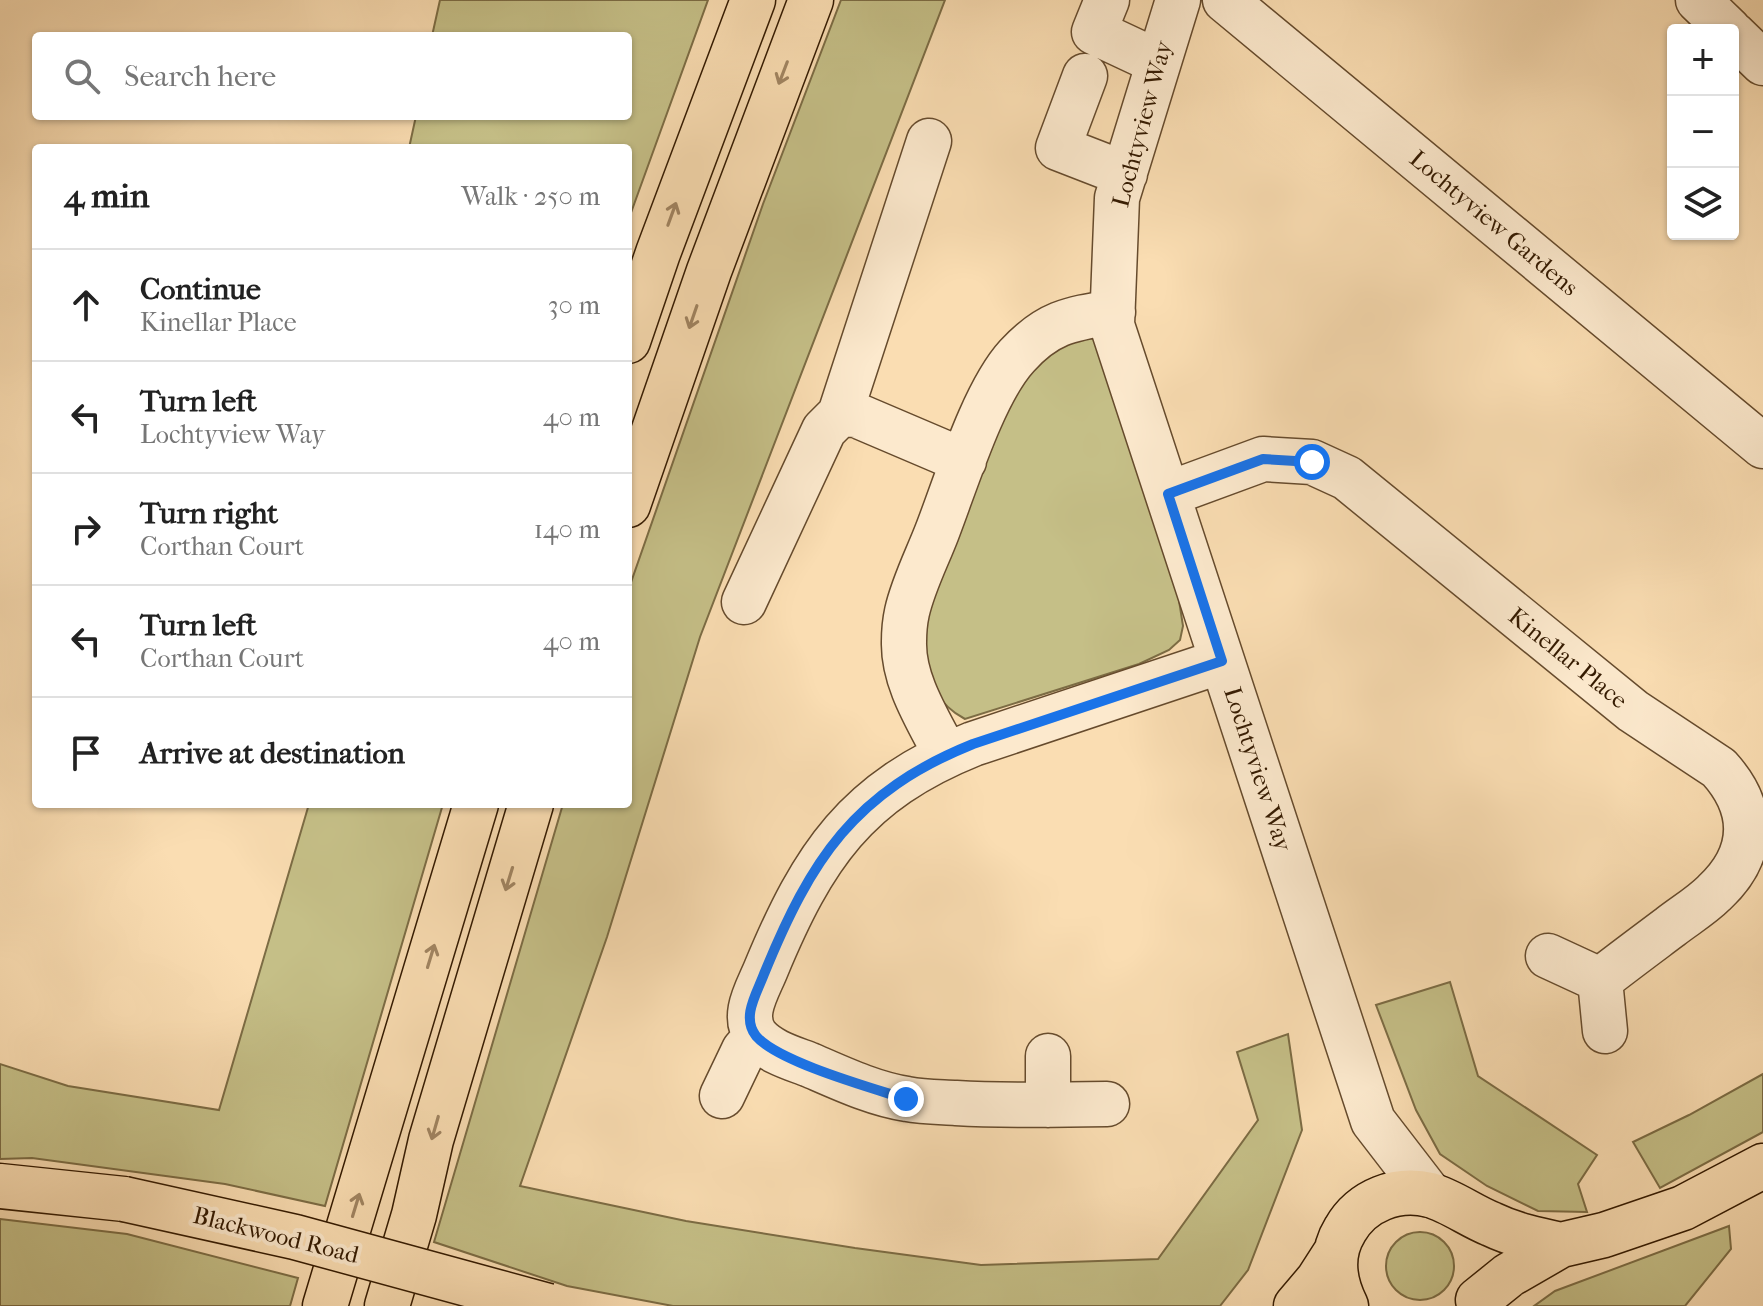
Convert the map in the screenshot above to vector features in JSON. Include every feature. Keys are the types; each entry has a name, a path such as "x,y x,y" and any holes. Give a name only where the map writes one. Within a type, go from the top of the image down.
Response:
{"main road":[{"path":"632,329 753,0"},
{"path":"632,493 709,271 811,0"},
{"path":"325,1306 475,808"},
{"path":"387,1306 414,1215 431,1140 530,808"},
{"path":"1476,1303 1509,1275 1561,1245 1604,1235 1683,1208 1763,1166"},
{"name":"Blackwood Road","path":"0,1186 124,1199 295,1237 548,1306"},
{"path":"1296,1306 1318,1280 1336,1252 1345,1230 1360,1211 1393,1194 1412,1192 1443,1201 1521,1237 1561,1245"},
{"path":"1443,1201 1470,1222 1482,1250 1484,1280 1476,1303"},
{"path":"1336,1252 1335,1272 1346,1306"}],"street":[{"path":"1107,0 1094,32 1158,62"},
{"name":"Lochtyview Way","path":"1178,0 1117,198 1112,325 1373,1121 1370,1179 1360,1211"},
{"name":"Lochtyview Gardens","path":"1225,0 1761,439"},
{"path":"1698,0 1723,24"},
{"path":"1739,40 1763,63"},
{"path":"1085,76 1058,148 1125,174"},
{"path":"744,602 824,430 840,414 929,141"},
{"path":"946,755 911,680 904,645 907,611 964,461 1002,376 1038,336 1062,321 1113,312"},
{"path":"840,414 856,415 964,461"},
{"name":"Kinellar Place","path":"1168,494 1263,459 1312,462 1347,478 1633,711 1719,768 1730,780 1746,810 1747,832 1733,871 1713,894 1600,980"},
{"path":"1107,1104 1007,1106 906,1099 839,1078 774,1051 756,1036 750,1024 751,1006 788,918 830,844 894,784 946,755 1222,661"},
{"path":"1548,956 1600,980 1605,1031"},
{"path":"722,1096 744,1050 756,1036"},
{"path":"1048,1056 1048,1105"},
{"name":"Lochtyview Way","path":"1373,1121 1443,1201"}],"shaded area":[{"path":"440,0 708,0 632,210 632,144 410,144 415,120 632,120 632,32 433,32"},
{"path":"841,0 945,0 700,637 607,937 520,1186 686,1221 981,1265 1158,1259 1258,1120 1237,1052 1288,1034 1302,1130 1248,1270 1220,1306 673,1306 567,1286 434,1242 562,808 632,808 632,580 763,204"},
{"path":"1086,336 1100,342 1178,594 1183,626 1180,640 1169,650 1139,664 965,719 940,698 928,671 925,640 940,570 1009,395 1047,350"},
{"path":"308,808 442,808 325,1206 225,1184 32,1158 0,1159 0,1064 68,1086 219,1110"},
{"path":"1450,982 1478,1076 1597,1155 1578,1184 1587,1212 1538,1211 1487,1186 1440,1154 1416,1110 1376,1005"},
{"path":"1763,1074 1763,1132 1660,1188 1633,1142"},
{"path":"0,1219 127,1234 298,1278 290,1306 0,1306"},
{"path":"1729,1226 1731,1249 1685,1306 1534,1306 1555,1291"},
{"path":"1413,1232 1427,1232 1439,1237 1449,1247 1454,1266 1449,1285 1439,1295 1427,1300 1413,1300 1401,1295 1391,1285 1386,1273 1386,1259 1391,1247 1401,1237"}],"route":[{"path":"906,1099 839,1078 774,1051 756,1036 750,1024 751,1006 788,918 830,844 894,784 934,760 973,744 1222,661 1168,494 1263,459 1312,462"}]}
